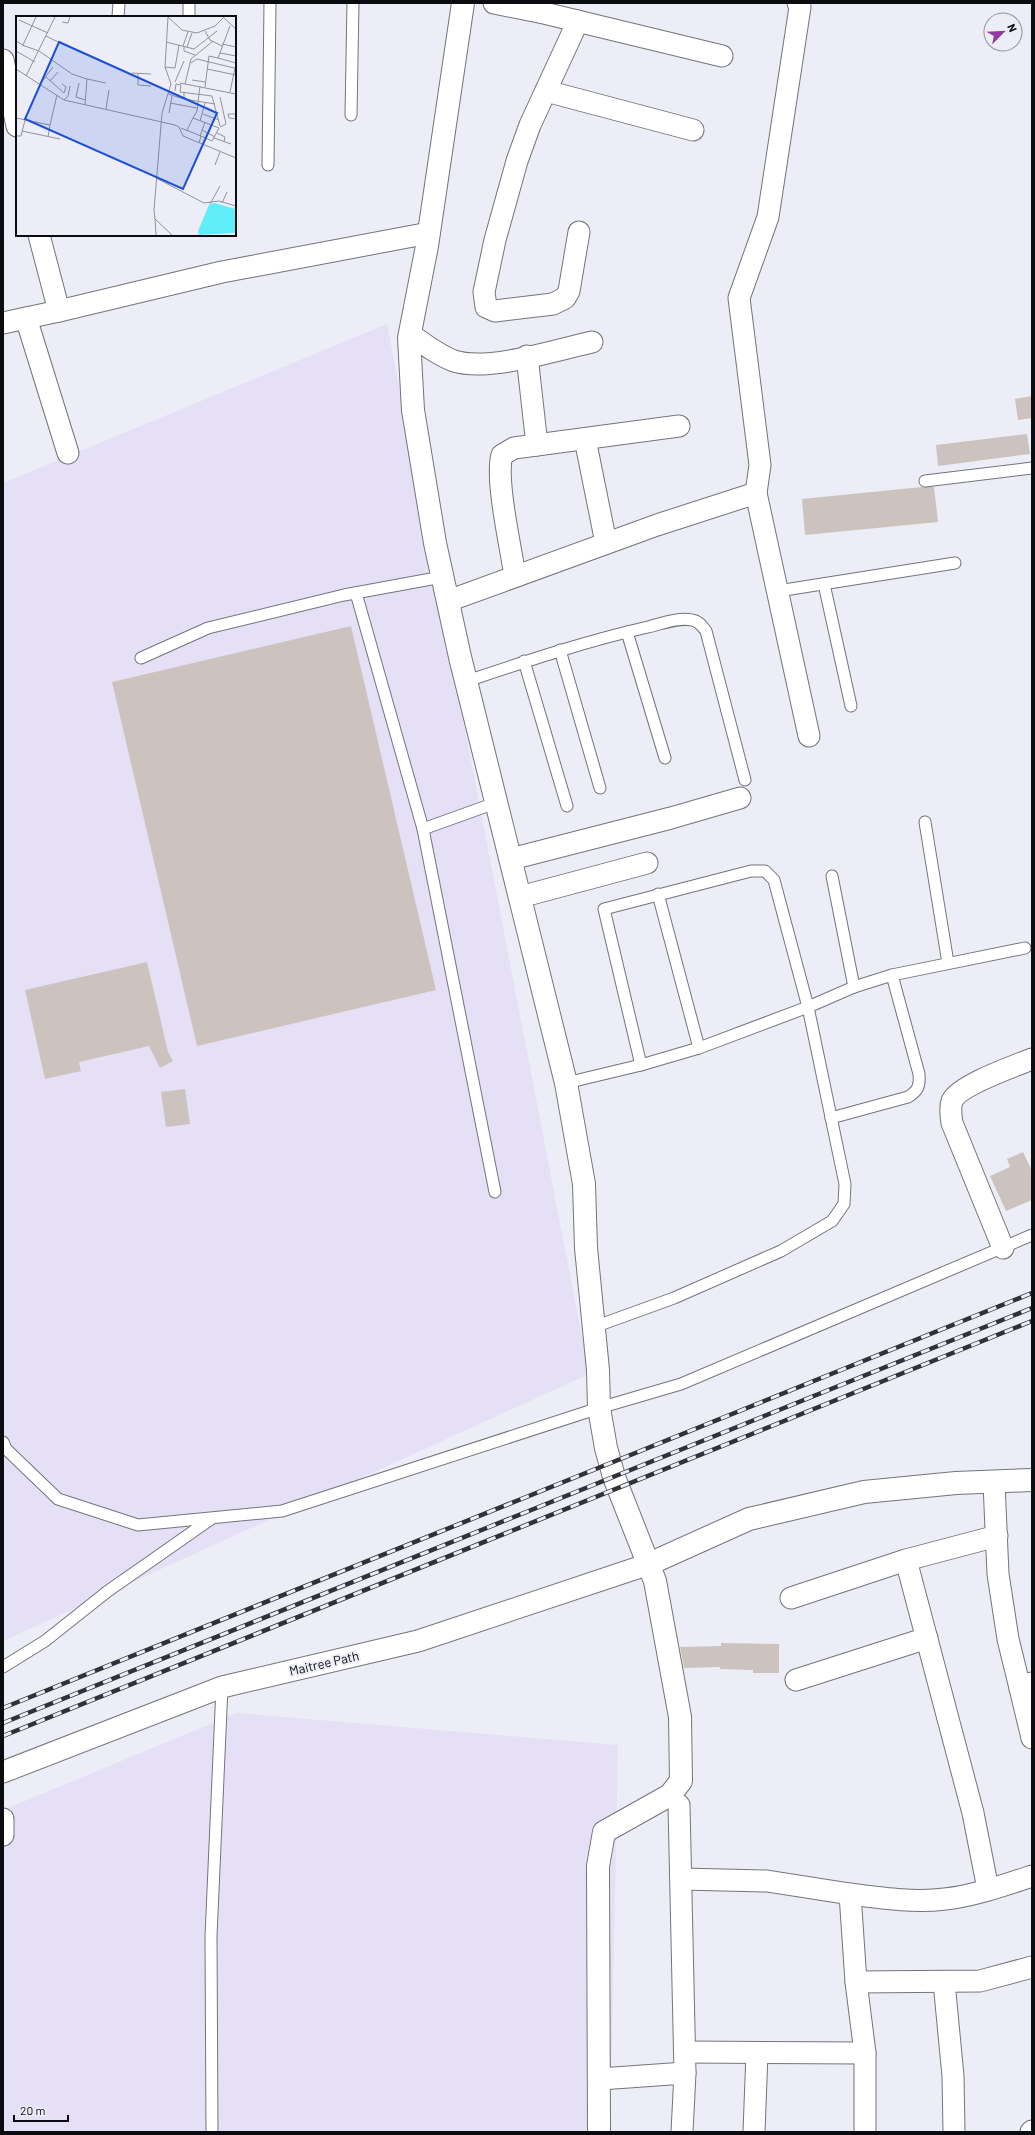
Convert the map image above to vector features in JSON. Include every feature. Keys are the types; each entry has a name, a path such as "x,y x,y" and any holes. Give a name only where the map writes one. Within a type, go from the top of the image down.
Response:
{"street":[{"path":"463,3 429,234 410,334 412,410 442,577 566,1083 584,1184 586,1248 594,1327 599,1408 610,1465 655,1581 680,1717 681,1781 670,1795 604,1832 598,1866 599,2132"},
{"path":"494,3 545,8 578,21 722,56"},
{"path":"798,3 800,7 768,217 739,298 760,465 756,493 809,736"},
{"path":"578,21 546,91 517,161 495,240 484,292 486,307 495,311 553,304 562,301 569,291 579,232"},
{"path":"3,60 16,121"},
{"path":"546,91 693,130"},
{"path":"3,323 222,272 429,234"},
{"path":"39,236 59,311"},
{"path":"26,318 68,453"},
{"path":"410,334 437,353 455,361 477,364 526,356 592,342"},
{"path":"526,356 537,445"},
{"path":"515,576 501,487 500,462 502,455 507,451 537,445 680,426"},
{"path":"585,439 606,543"},
{"path":"448,601 606,543 756,493"},
{"path":"511,859 671,818 743,789"},
{"path":"520,897 647,863"},
{"path":"1003,1248 952,1123 952,1102 957,1095 970,1086 1032,1059"},
{"path":"649,1564 749,1519 856,1493 956,1483 994,1483 1032,1480"},
{"path":"994,1483 998,1574 1008,1639 1026,1686 1032,1738"},
{"path":"791,1598 906,1560 996,1536"},
{"path":"906,1560 973,1814 988,1889"},
{"name":"Maitree Path","path":"3,1772 222,1688 418,1640 649,1564"},
{"path":"796,1680 927,1638"},
{"path":"679,1805 682,1879 685,2052 682,2132"},
{"path":"3,1819 3,1836"},
{"path":"682,1879 767,1881 886,1899 945,1899 988,1889 1032,1876"},
{"path":"850,1894 856,1982 865,2053 865,2132"},
{"path":"856,1982 980,1981 1032,1967"},
{"path":"944,1982 953,2076 954,2132"},
{"path":"685,2052 865,2053"},
{"path":"754,2132 757,2052"},
{"path":"600,2079 685,2073"}],"lane":[{"path":"118,16 119,3"},
{"path":"189,3 189,16"},
{"path":"268,165 270,3"},
{"path":"351,115 353,3"},
{"path":"925,481 1032,468"},
{"path":"778,592 955,563"},
{"path":"141,658 208,628 356,593 442,577"},
{"path":"824,584 851,706"},
{"path":"356,593 423,829 495,1192"},
{"path":"467,680 560,650 627,632 681,620 693,620 700,623 706,631 743,789"},
{"path":"627,632 665,758"},
{"path":"560,650 600,788"},
{"path":"524,661 567,806"},
{"path":"423,829 498,802"},
{"path":"925,822 948,963"},
{"path":"594,1327 674,1298 781,1251 832,1221 844,1204 845,1184 808,1007 774,880 765,871 751,871 604,908 641,1065"},
{"path":"832,876 854,987"},
{"path":"658,894 698,1048"},
{"path":"566,1083 641,1065 698,1048 808,1007 854,987 892,975 1025,948"},
{"path":"831,1118 908,1097 916,1092 920,1084 919,1074 892,975"},
{"path":"3,1442 6,1449 58,1499 138,1525 282,1511 599,1408 681,1384 1032,1235"},
{"path":"3,1668 45,1641 108,1590 212,1518"},
{"path":"212,2132 211,1936 222,1688"}],"shaded area":[{"path":"387,324 589,1374 3,1641 3,483"},
{"path":"237,1713 618,1745 610,2132 3,2132 3,1810"}],"building":[{"path":"1032,396 1032,418 1018,420 1015,399"},
{"path":"1027,434 1030,454 938,466 936,445"},
{"path":"934,487 938,522 805,535 802,499"},
{"path":"351,626 436,990 197,1046 112,682"},
{"path":"147,962 168,1052 173,1061 160,1068 149,1046 79,1062 81,1071 45,1079 25,990"},
{"path":"185,1089 190,1124 166,1127 161,1092"},
{"path":"1023,1152 1032,1171 1032,1200 1006,1211 990,1176 1010,1167 1007,1159"},
{"path":"721,1643 779,1644 779,1673 753,1673 753,1670 720,1669 720,1667 684,1668 680,1647 721,1646"}],"railway":[{"path":"3,1708 1032,1293"},
{"path":"3,1723 1032,1308"},
{"path":"3,1736 1032,1321"}]}
